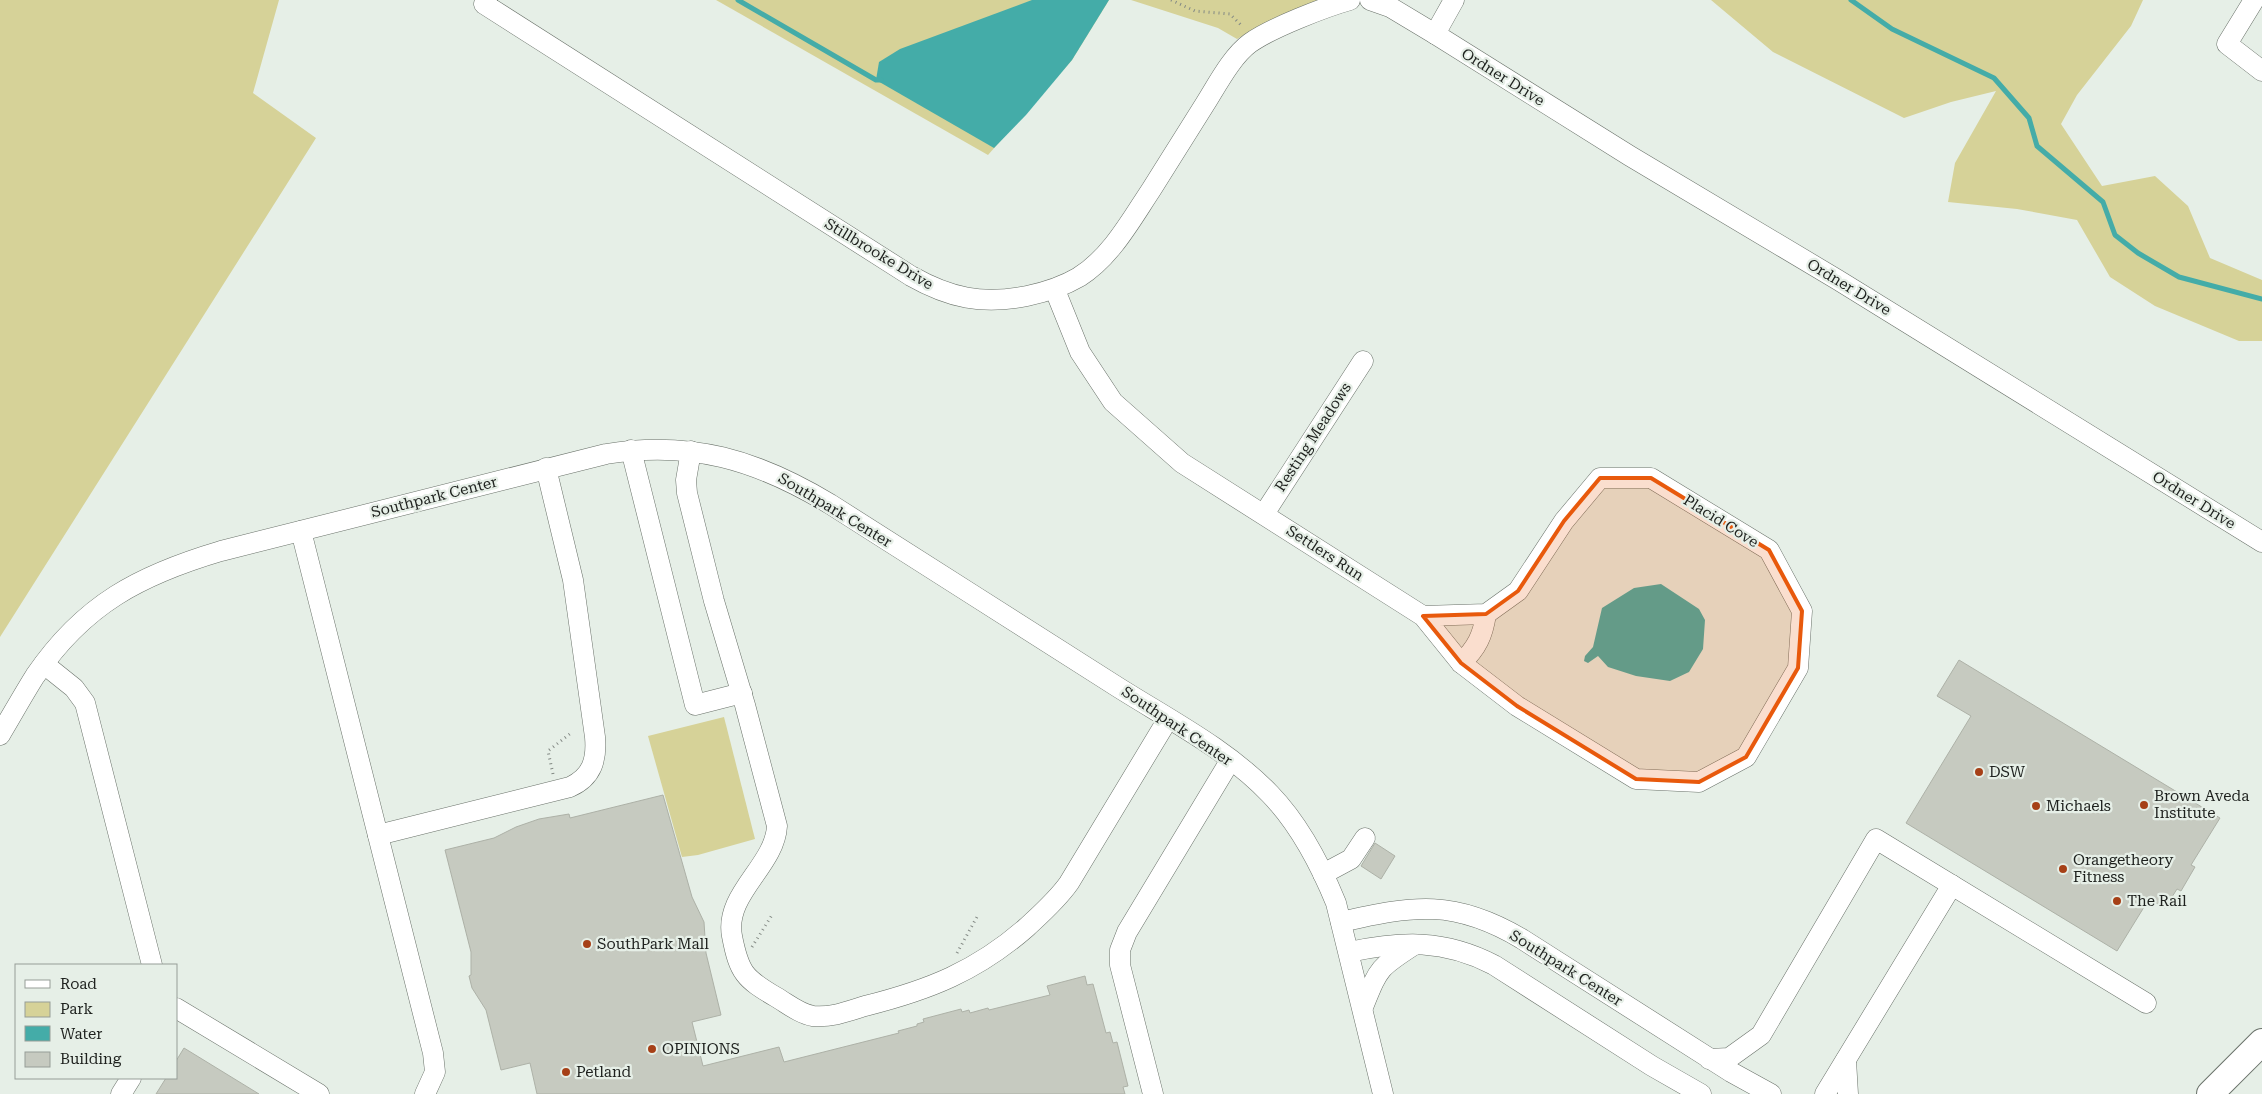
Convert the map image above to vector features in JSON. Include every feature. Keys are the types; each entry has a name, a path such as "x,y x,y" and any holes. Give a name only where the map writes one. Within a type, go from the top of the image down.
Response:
{"main road":[{"path":"2210,1094 2262,1042"}],"street":[{"name":"Stillbrooke Drive","path":"485,2 932,288 961,298 986,300 1008,299 1055,290 1081,276 1103,256 1123,233 1218,84 1249,44 1311,15 1350,0"},
{"path":"1370,0 1390,7 1436,34 1454,0"},
{"path":"2254,0 2227,44 2262,71"},
{"name":"Ordner Drive","path":"1436,34 2262,542"},
{"name":"Settlers Run","path":"1055,290 1080,352 1113,402 1182,463 1423,616 1461,663 1517,706 1636,778"},
{"name":"Resting Meadows","path":"1264,514 1362,361"},
{"path":"631,450 695,705 742,693"},
{"name":"Southpark Center","path":"0,735 44,664 64,640 90,614 113,597 160,571 200,557 606,454 631,450 691,451 745,462 795,483 1168,719 1230,761 1269,793 1285,811 1306,842 1336,903 1384,1094"},
{"path":"691,451 686,480 687,493 714,601 742,693 777,826 772,845 733,912 732,938 740,966 748,979 797,1010 808,1015 820,1016 904,997 933,987 983,961 1020,933 1050,905 1069,883 1168,719"},
{"path":"378,835 570,787 582,780 595,761 595,737 573,580 546,468"},
{"name":"Placid Cove","path":"1486,614 1518,591 1564,521 1600,478 1651,478 1769,550 1802,611 1798,668 1746,757 1699,782 1636,778"},
{"path":"301,531 435,1059 434,1078 425,1094"},
{"path":"1423,616 1486,614 1480,642 1474,651 1461,663"},
{"path":"44,664 74,688 85,703 152,964"},
{"path":"1153,1094 1120,965 1120,950 1127,932 1230,761"},
{"path":"1323,874 1351,859 1365,838"},
{"path":"1709,1059 1730,1058 1761,1034 1876,839 2146,1003"},
{"path":"1825,1094 1952,885"},
{"name":"Southpark Center","path":"1341,922 1384,912 1418,908 1454,911 1482,919 1522,939 1709,1059 1771,1094"},
{"path":"1349,952 1384,945 1438,945 1458,949 1485,961 1701,1094"},
{"path":"1363,1007 1380,969 1390,959 1414,945"},
{"path":"178,1009 319,1094"},
{"path":"1846,1060 1848,1094"},
{"path":"121,1094 129,1079"}],"path":[{"path":"1171,0 1195,11 1230,14 1241,25"},
{"path":"554,779 548,751 570,733"},
{"path":"751,948 772,915"},
{"path":"953,961 978,915"}],"highlighted area":[{"path":"1600,478 1651,478 1769,550 1802,611 1798,668 1746,757 1699,782 1636,779 1517,706 1461,663 1423,616 1486,614 1518,591 1564,521"}],"green space":[{"path":"0,0 279,0 253,93 316,138 0,637"},
{"path":"716,0 1109,0 1072,60 988,155"},
{"path":"1131,0 1318,0 1269,21 1237,39 1218,28"},
{"path":"1711,0 2143,0 2131,26 2077,95 2061,124 2102,186 2155,176 2188,206 2210,258 2262,280 2262,341 2239,341 2155,306 2110,277 2077,220 2017,209 1948,202 1955,163 1996,91 1951,102 1904,118 1773,52"},
{"path":"724,717 755,839 698,855 682,857 648,736"}],"water":[{"path":"1032,0 1109,0 1072,60 1026,115 994,148 876,80 879,62 900,49"},
{"path":"1661,584 1699,609 1705,620 1703,649 1689,672 1670,681 1636,676 1608,667 1598,656 1588,663 1584,661 1585,656 1593,647 1602,608 1634,588"}],"building":[{"path":"1959,660 2220,818 2191,865 2195,867 2181,891 2177,889 2165,908 2149,899 2117,951 1906,823 1971,716 1937,696"},
{"name":"SouthPark Mall","path":"663,795 692,897 704,922 706,953 721,1015 692,1022 703,1066 779,1047 784,1062 899,1033 898,1031 924,1022 923,1019 961,1009 962,1012 969,1010 970,1013 1050,995 1047,986 1085,976 1087,985 1093,984 1106,1033 1110,1032 1113,1043 1117,1042 1128,1086 1123,1087 1125,1094 537,1094 530,1063 501,1070 486,1010 472,988 469,976 471,975 471,952 445,850 494,838 516,827 539,819 569,814 570,818"},
{"path":"1375,843 1395,856 1381,879 1361,866"},
{"path":"184,1048 259,1094 156,1094 165,1079 178,1079 178,1058"}],"waterway":[{"path":"738,0 876,80 881,80"},
{"path":"1851,0 1892,29 1994,78 2029,118 2037,146 2103,202 2115,235 2138,253 2179,277 2262,299"}],"place":[{"name":"DSW","path":"1979,772"},
{"name":"Brown Aveda Institute","path":"2144,805"},
{"name":"Michaels","path":"2036,806"},
{"name":"Orangetheory Fitness","path":"2063,869"},
{"name":"The Rail","path":"2117,901"},
{"name":"SouthPark Mall","path":"587,944"},
{"name":"OPINIONS","path":"652,1049"},
{"name":"Petland","path":"566,1072"}]}
